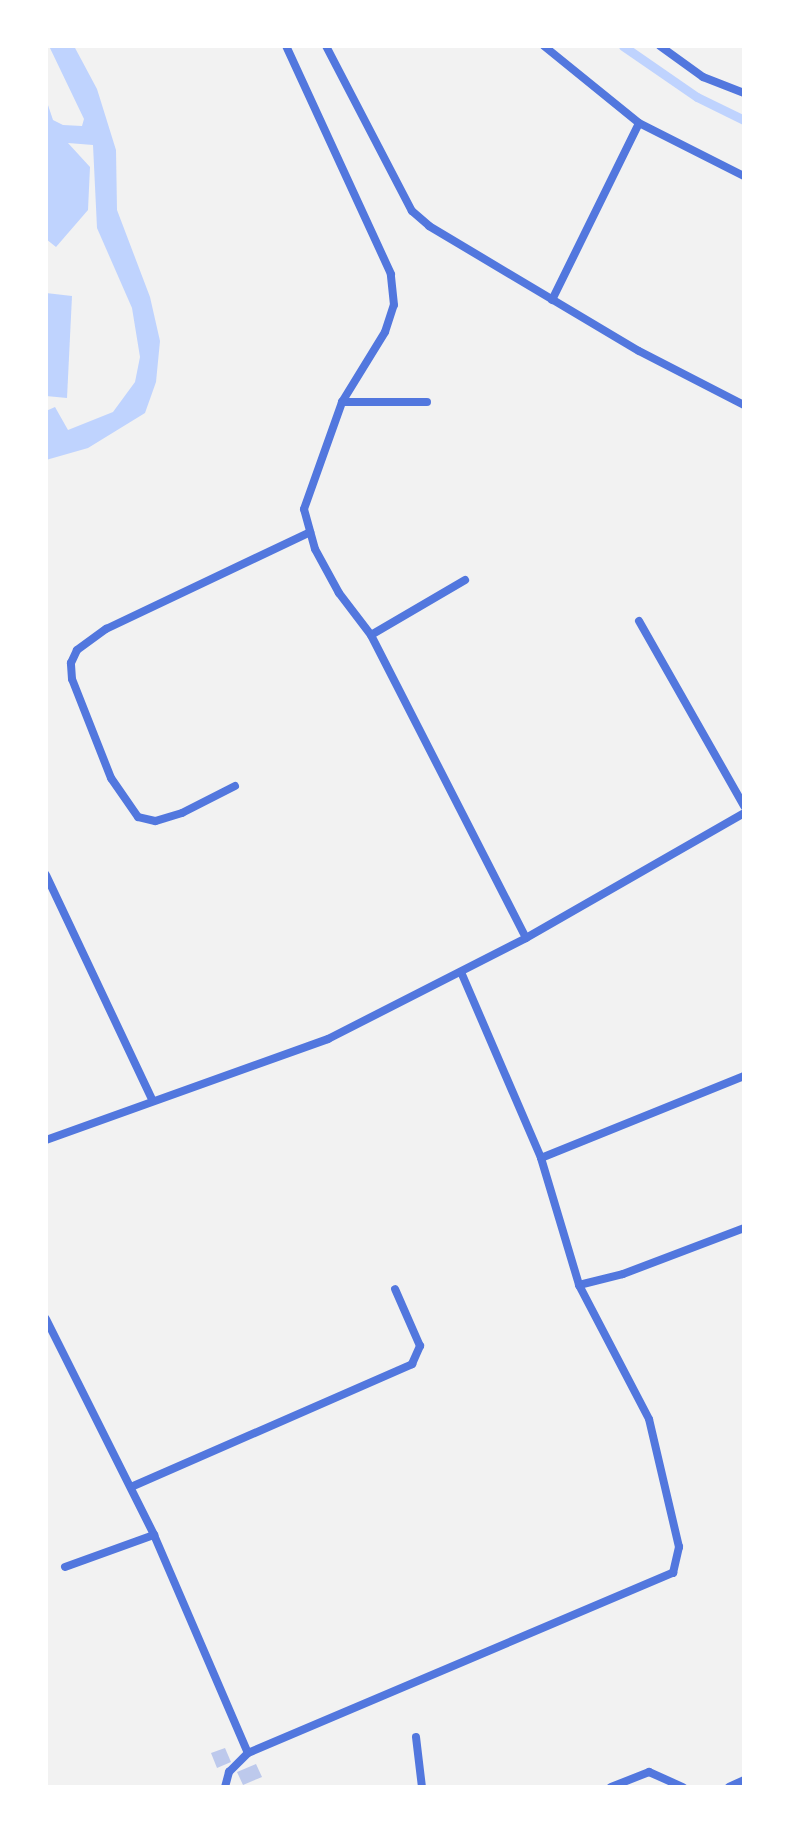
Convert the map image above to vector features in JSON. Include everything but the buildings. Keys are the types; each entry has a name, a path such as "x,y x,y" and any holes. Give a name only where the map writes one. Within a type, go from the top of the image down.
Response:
{"street":[{"path":"286,46 391,274 394,305 385,332 342,402 310,482 304,509 310,532 339,593 371,635 526,938"},
{"path":"326,46 412,211 429,226 552,300 744,405"},
{"path":"544,46 639,123 744,176"},
{"path":"660,46 703,77 744,93"},
{"path":"552,300 639,123"},
{"path":"342,402 427,402"},
{"path":"235,786 182,813 155,821 138,817 111,778 72,679 71,663 77,650 106,629 310,532"},
{"path":"371,635 465,580"},
{"path":"639,621 744,806"},
{"path":"46,1140 152,1099 328,1039 526,938 744,813"},
{"path":"46,875 152,1099"},
{"path":"225,1787 229,1772 248,1753 673,1573 679,1547 649,1419 579,1285 541,1158 461,972"},
{"path":"541,1158 744,1076"},
{"path":"579,1285 623,1274 744,1228"},
{"path":"131,1487 412,1364 420,1346 395,1289"},
{"path":"46,1319 154,1535 248,1753"},
{"path":"65,1567 154,1535"},
{"path":"416,1737 422,1787"},
{"path":"611,1787 649,1772 683,1787"},
{"path":"729,1787 744,1780"}],"water":[{"path":"49,46 74,46 97,89 116,150 117,210 150,297 160,341 156,382 145,413 88,448 46,460 46,411 55,407 68,430 113,412 135,382 140,357 132,308 97,228 93,145 68,143 90,167 88,210 56,247 46,239 46,99 53,120 63,125 82,126 84,119"},
{"path":"46,293 72,296 67,398 46,396"}],"waterway":[{"path":"623,46 697,97 744,120"}]}
